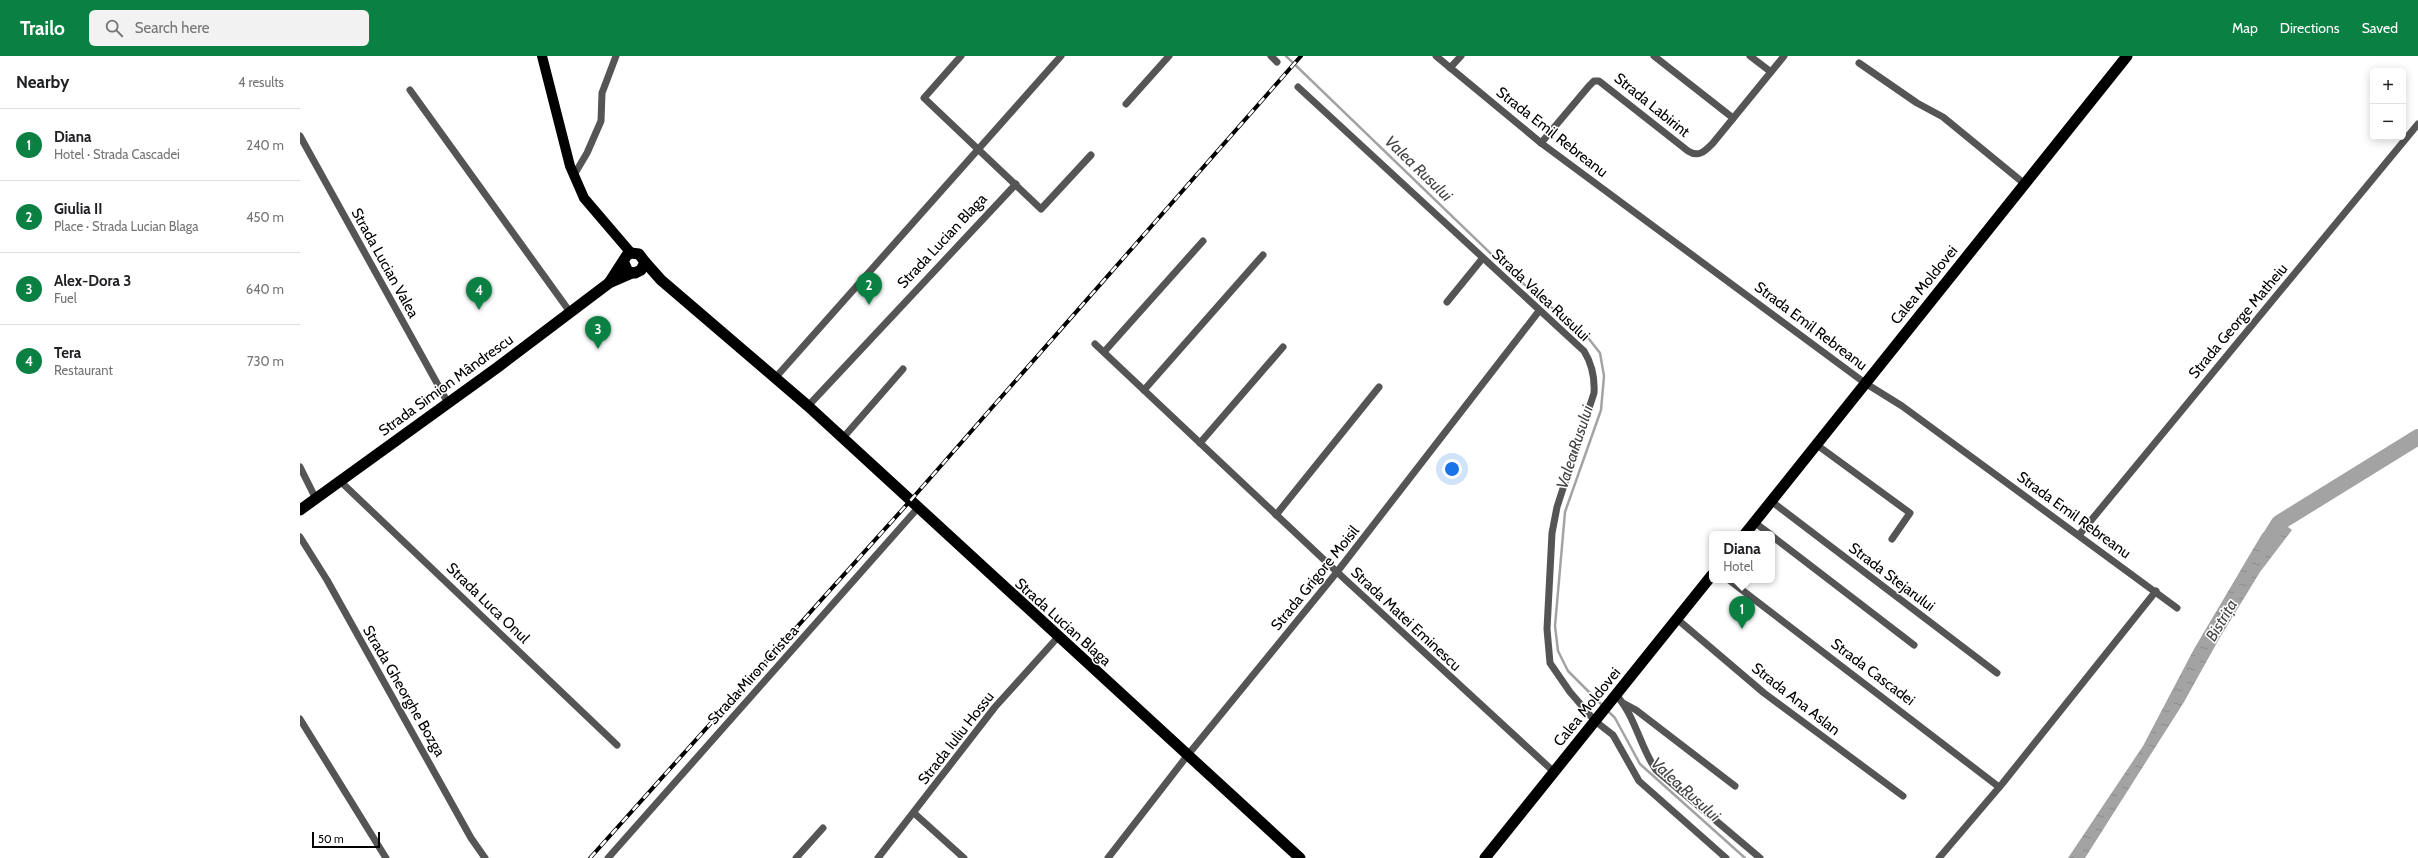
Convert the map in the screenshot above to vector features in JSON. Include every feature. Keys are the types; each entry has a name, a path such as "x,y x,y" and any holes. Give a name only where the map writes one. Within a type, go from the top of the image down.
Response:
{"highway":[{"name":"Calea Moldovei","path":"1747,531 1865,382 2026,185 2127,56"},
{"name":"Strada Lucian Blaga","path":"627,258 639,254 639,269 661,280 776,377 917,509 1300,858"},
{"name":"Strada Simion Mândrescu","path":"608,283 627,258"},
{"path":"627,258 626,269 639,269"},
{"name":"Strada Simion Mândrescu","path":"300,510 448,403 608,283 639,269"},
{"name":"Calea Moldovei","path":"1485,858 1553,771 1598,718 1616,700 1709,579"}],"main road":[{"path":"542,56 574,175 584,198 621,241 627,258"}],"street":[{"path":"574,175 587,153 601,121 602,93 616,56"},
{"path":"960,56 924,98 978,151 1016,184 1041,209 1091,155"},
{"path":"776,377 1061,56"},
{"path":"1126,104 1169,56"},
{"path":"1271,56 1277,62"},
{"name":"Strada Emil Rebreanu","path":"1436,56 1541,143 1865,382 1902,406 2178,608"},
{"path":"1450,68 1461,56"},
{"path":"1654,56 1733,118"},
{"path":"1750,56 1771,72"},
{"name":"Strada Labirint","path":"1541,143 1572,104 1594,81 1603,83 1688,151 1696,155 1704,151 1784,56"},
{"path":"1859,64 1917,103 1943,117 2026,185"},
{"name":"Strada Valea Rusului","path":"1298,87 1584,352 1590,361 1595,382 1594,392 1557,507 1548,570 1547,629 1550,663 1570,692 1598,718 1613,735 1639,781 1726,858"},
{"path":"410,90 570,312"},
{"name":"Strada George Matheiu","path":"2079,535 2418,124"},
{"name":"Strada Lucian Valea","path":"300,136 448,403"},
{"name":"Strada Lucian Blaga","path":"808,406 1016,184"},
{"path":"1104,352 1203,241"},
{"path":"1144,390 1263,255"},
{"path":"1447,302 1482,258"},
{"name":"Strada Grigore Moisil","path":"1108,858 1187,756 1337,572 1539,311"},
{"name":"Strada Matei Eminescu","path":"1095,344 1337,572 1553,771"},
{"path":"1200,443 1283,347"},
{"path":"842,438 903,369"},
{"path":"1276,515 1379,387"},
{"path":"1817,444 1910,513 1892,539"},
{"path":"300,467 316,498"},
{"name":"Strada Luca Onul","path":"340,481 617,745"},
{"name":"Strada Stejarului","path":"1771,501 1997,673"},
{"name":"Strada Miron Cristea","path":"608,858 917,509"},
{"path":"1754,522 1766,531"},
{"name":"Strada Gheorghe Bozga","path":"300,537 328,580 471,838 485,858"},
{"path":"1775,538 1914,645"},
{"name":"Strada Cascadei","path":"1733,583 2000,786"},
{"path":"1939,858 2000,786 2156,591"},
{"name":"Strada Ana Aslan","path":"1677,619 1764,693 1903,796"},
{"name":"Strada Iuliu Hossu","path":"878,858 995,707 1058,637"},
{"path":"1616,700 1636,710 1735,786"},
{"path":"1616,700 1656,770 1760,858"},
{"path":"300,719 386,858"},
{"path":"914,813 964,858"},
{"path":"796,858 823,828"}],"water":[{"name":"Bistrița","path":"2277,519 2292,530 2260,572 2219,639 2184,702 2085,858 2068,858 2143,746 2194,649 2262,534"}],"waterway":[{"name":"Valea Rusului","path":"1286,56 1513,275 1589,339 1600,353 1604,376 1601,410 1565,512 1555,626 1558,651 1568,671 1603,706"},
{"name":"Bistrița","path":"2269,539 2279,523 2418,437"},
{"name":"Valea Rusului","path":"1608,711 1615,718 1640,764 1745,858"}],"railway":[{"path":"590,858 910,501 1301,56"}],"place":[{"name":"Giulia II","path":"869,305"},
{"name":"Tera","path":"479,310"},
{"name":"Alex-Dora 3","path":"598,349"},
{"name":"Diana","path":"1742,629"}]}
